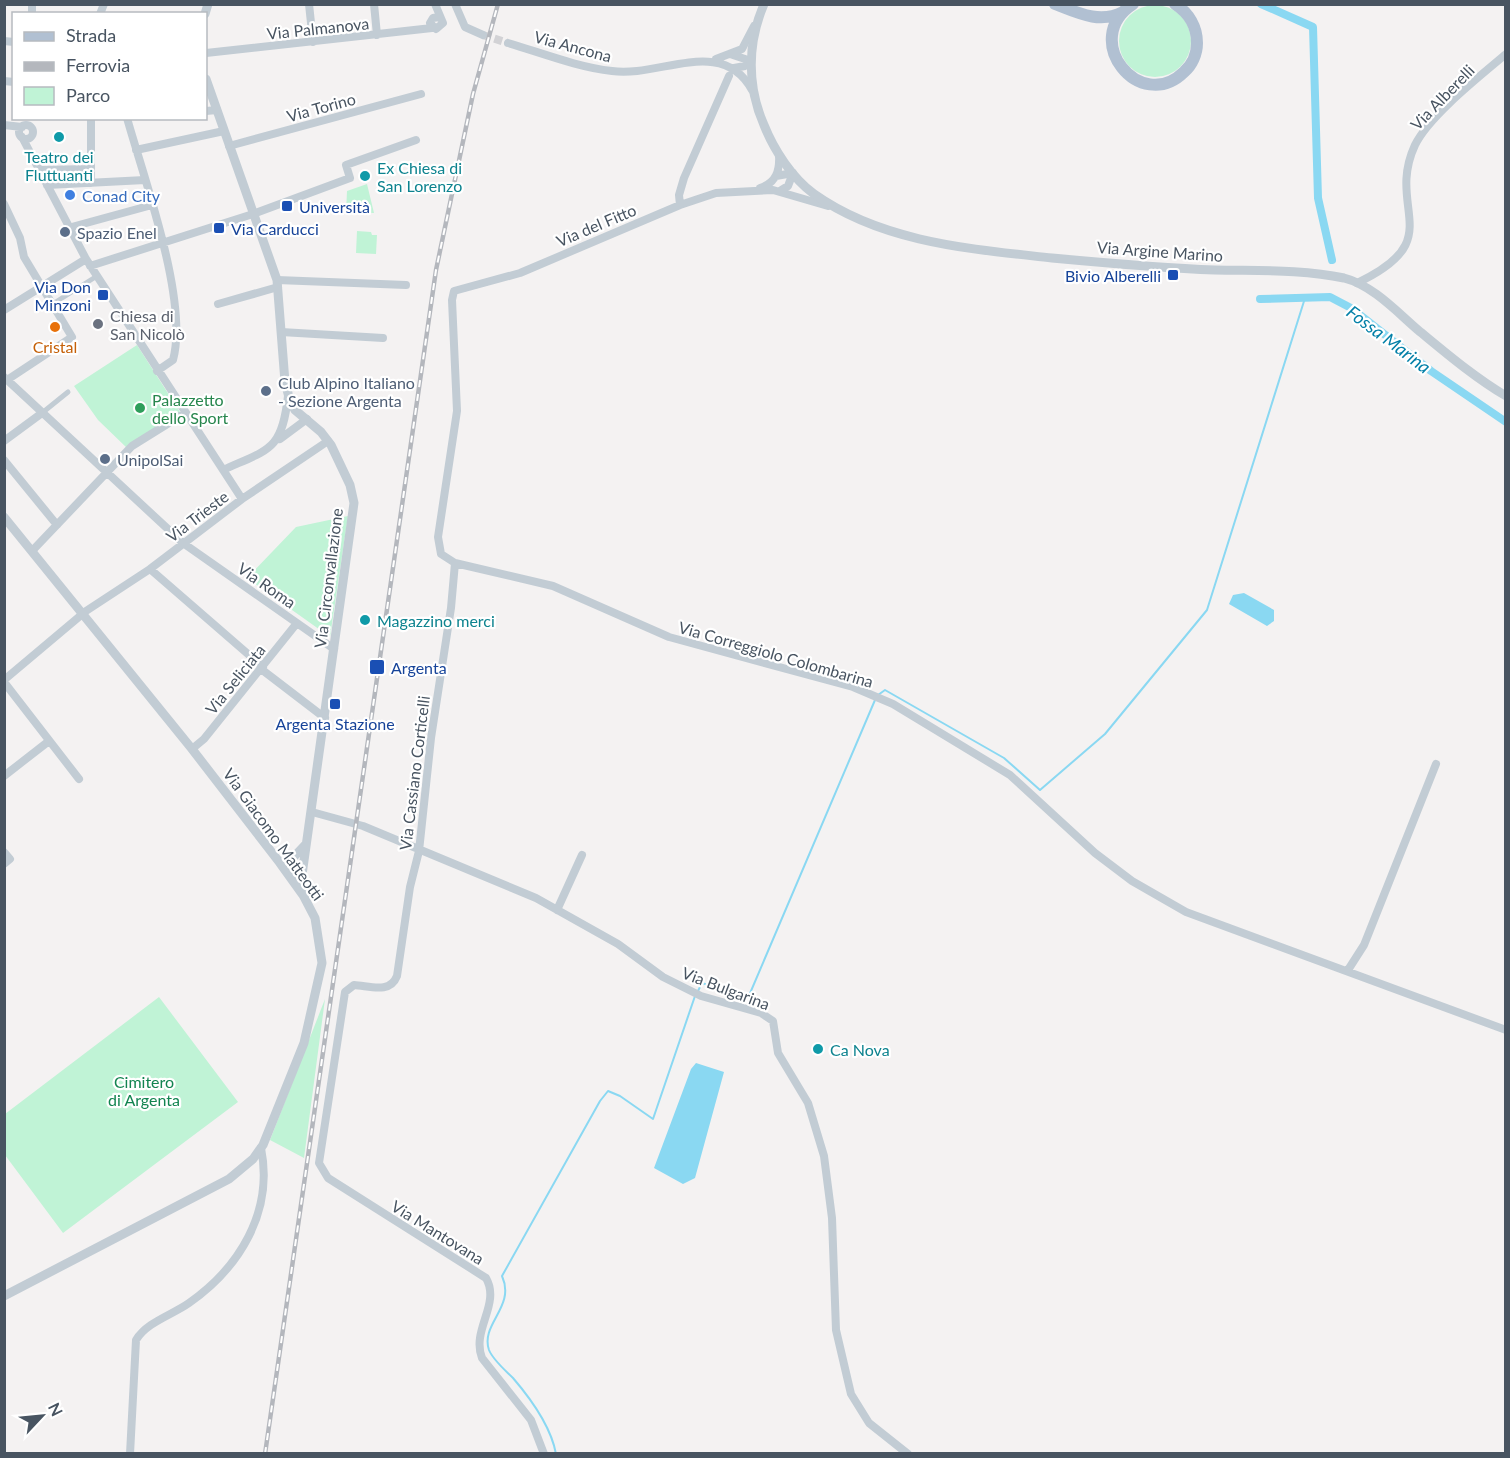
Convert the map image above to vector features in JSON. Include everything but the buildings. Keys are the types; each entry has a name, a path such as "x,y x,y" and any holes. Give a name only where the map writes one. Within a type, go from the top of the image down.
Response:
{"main road":[{"path":"1056,4 1100,25 1112,41"},
{"path":"1077,13 1105,18 1130,7"},
{"path":"1130,7 1117,21 1112,41 1114,57 1129,76 1143,83 1167,83 1187,70 1197,48 1196,32 1180,7"}],"street":[{"path":"309,4 313,42"},
{"path":"374,4 377,35"},
{"name":"Via Palmanova","path":"207,53 442,27 443,21 436,17 434,4"},
{"path":"455,4 465,27 483,35"},
{"path":"732,55 742,49 764,4"},
{"path":"754,94 751,61 757,21"},
{"name":"Via Ancona","path":"508,43 613,72 716,61 733,68"},
{"name":"Via Alberelli","path":"1357,283 1391,264 1406,246 1409,236 1407,170 1417,142 1469,86 1506,54"},
{"path":"732,55 751,61"},
{"name":"Via Ancona","path":"703,62 732,55"},
{"path":"733,68 745,66 751,61"},
{"path":"733,68 745,78 754,94 764,126 779,154 793,173 788,186 780,191"},
{"path":"680,205 679,195 684,178 729,76"},
{"name":"Via Circonvallazione","path":"207,82 277,283 288,394 295,410 328,441 350,485 354,503 302,875 303,895"},
{"name":"Via Torino","path":"229,146 421,94"},
{"path":"207,111 217,110"},
{"path":"91,120 91,183"},
{"path":"128,120 162,243 177,320 173,360 159,373"},
{"path":"4,126 32,130 31,137 40,170"},
{"path":"24,129 47,185 88,263 242,499"},
{"path":"136,150 224,131"},
{"path":"4,310 88,263 162,243 253,214 350,178 346,165 416,140"},
{"path":"776,176 779,154"},
{"path":"40,170 91,169"},
{"name":"Via Argine Marino","path":"793,173 815,194 844,212 896,232 939,243 1000,252 1176,268 1322,275 1357,283 1366,287 1464,368 1506,396"},
{"name":"Via del Fitto","path":"756,189 769,185 776,176 793,173"},
{"path":"47,185 145,180"},
{"name":"Via del Fitto","path":"455,563 441,554 438,545 457,411 452,296 458,289 520,273 680,205 726,191 756,189 780,191 844,212"},
{"path":"4,204 20,238 24,257 40,288 72,337 5,378"},
{"path":"68,228 152,205"},
{"path":"51,305 97,276"},
{"path":"218,304 277,283 406,285"},
{"path":"281,332 383,338"},
{"name":"Via Roma","path":"5,378 183,543 334,649"},
{"path":"4,441 68,392"},
{"path":"276,441 284,424 288,394"},
{"path":"32,551 140,440 185,413"},
{"path":"223,470 265,450 307,419"},
{"name":"Via Trieste","path":"5,680 83,614 150,569 242,499 328,441"},
{"path":"4,459 57,525"},
{"name":"Via Giacomo Matteotti","path":"4,517 192,749 303,895 311,908 319,933 321,973 301,1052 261,1148 229,1179 4,1296"},
{"name":"Via Correggiolo Colombarina","path":"455,563 553,586 669,637 803,672 877,697 1010,776 1095,853 1132,881 1186,912 1248,937 1348,970 1506,1030"},
{"name":"Via Cassiano Corticelli","path":"328,1178 320,1167 319,1158 345,992 354,985 384,988 394,982 410,887 419,851 431,738 451,608 455,563"},
{"path":"150,569 262,668 325,718"},
{"name":"Via Seliciata","path":"192,749 204,739 297,623"},
{"path":"5,680 79,779"},
{"path":"4,776 49,741"},
{"path":"1348,970 1364,945 1436,764"},
{"name":"Via Bulgarina","path":"312,812 346,820 536,898 618,944 663,977 697,994 761,1013 772,1021 778,1053 808,1103 824,1156 832,1218 836,1330 851,1394 869,1423 908,1454"},
{"name":"Via Circonvallazione","path":"280,862 290,861 303,849 310,827"},
{"path":"4,852 10,859 4,864"},
{"path":"557,910 582,855"},
{"path":"130,1454 136,1340 145,1329 188,1303 217,1281 241,1251 255,1223 263,1190 265,1176 261,1148"},
{"name":"Via Mantovana","path":"328,1178 486,1278 492,1288 478,1347 482,1358 531,1420 544,1454"}],"green space":[{"path":"1155,5 1175,11 1185,21 1191,41 1185,61 1175,71 1155,77 1135,71 1125,61 1119,41 1125,21 1135,11"},
{"path":"367,184 374,213 346,213 347,191"},
{"path":"357,231 377,235 376,254 356,253"},
{"path":"137,345 180,412 127,448 98,420 74,386"},
{"path":"348,516 330,637 247,578 296,527"},
{"name":"Cimitero di Argenta","path":"159,997 238,1102 63,1233 5,1155 5,1114"},
{"path":"325,999 304,1158 270,1140"}],"water":[{"path":"1244,593 1274,610 1274,621 1267,626 1229,604 1233,595"},
{"path":"696,1063 724,1072 695,1178 683,1184 654,1168 691,1069"}],"waterway":[{"path":"1261,4 1313,27 1318,198 1332,260"},
{"name":"Fossa Marina","path":"1260,299 1330,297 1351,308 1431,371 1506,422"},
{"path":"878,695 885,690 1004,758 1040,790 1105,734 1207,610 1305,298"},
{"path":"698,991 702,983 748,998 875,700"},
{"path":"556,1454 550,1433 539,1413 520,1386 496,1361 489,1350 489,1332 505,1297 502,1276 600,1101 608,1091 620,1096 653,1119 695,996"}],"tunnel":[{"path":"483,35 508,43"}],"railway":[{"path":"265,1454 436,270 473,94 498,4"}],"place":[{"name":"Teatro dei Fluttuanti","path":"59,137"},
{"name":"Ex Chiesa di San Lorenzo","path":"365,176"},
{"name":"Conad City","path":"70,195"},
{"name":"Università","path":"287,206"},
{"name":"Via Carducci","path":"219,228"},
{"name":"Spazio Enel","path":"65,232"},
{"name":"Bivio Alberelli","path":"1173,275"},
{"name":"Via Don Minzoni","path":"103,295"},
{"name":"Chiesa di San Nicolò","path":"98,324"},
{"name":"Cristal","path":"55,327"},
{"name":"Club Alpino Italiano - Sezione Argenta","path":"266,391"},
{"name":"Palazzetto dello Sport","path":"140,408"},
{"name":"UnipolSai","path":"105,459"},
{"name":"Magazzino merci","path":"365,620"},
{"name":"Argenta","path":"377,667"},
{"name":"Argenta Stazione","path":"335,704"},
{"name":"Ca Nova","path":"818,1049"}]}
